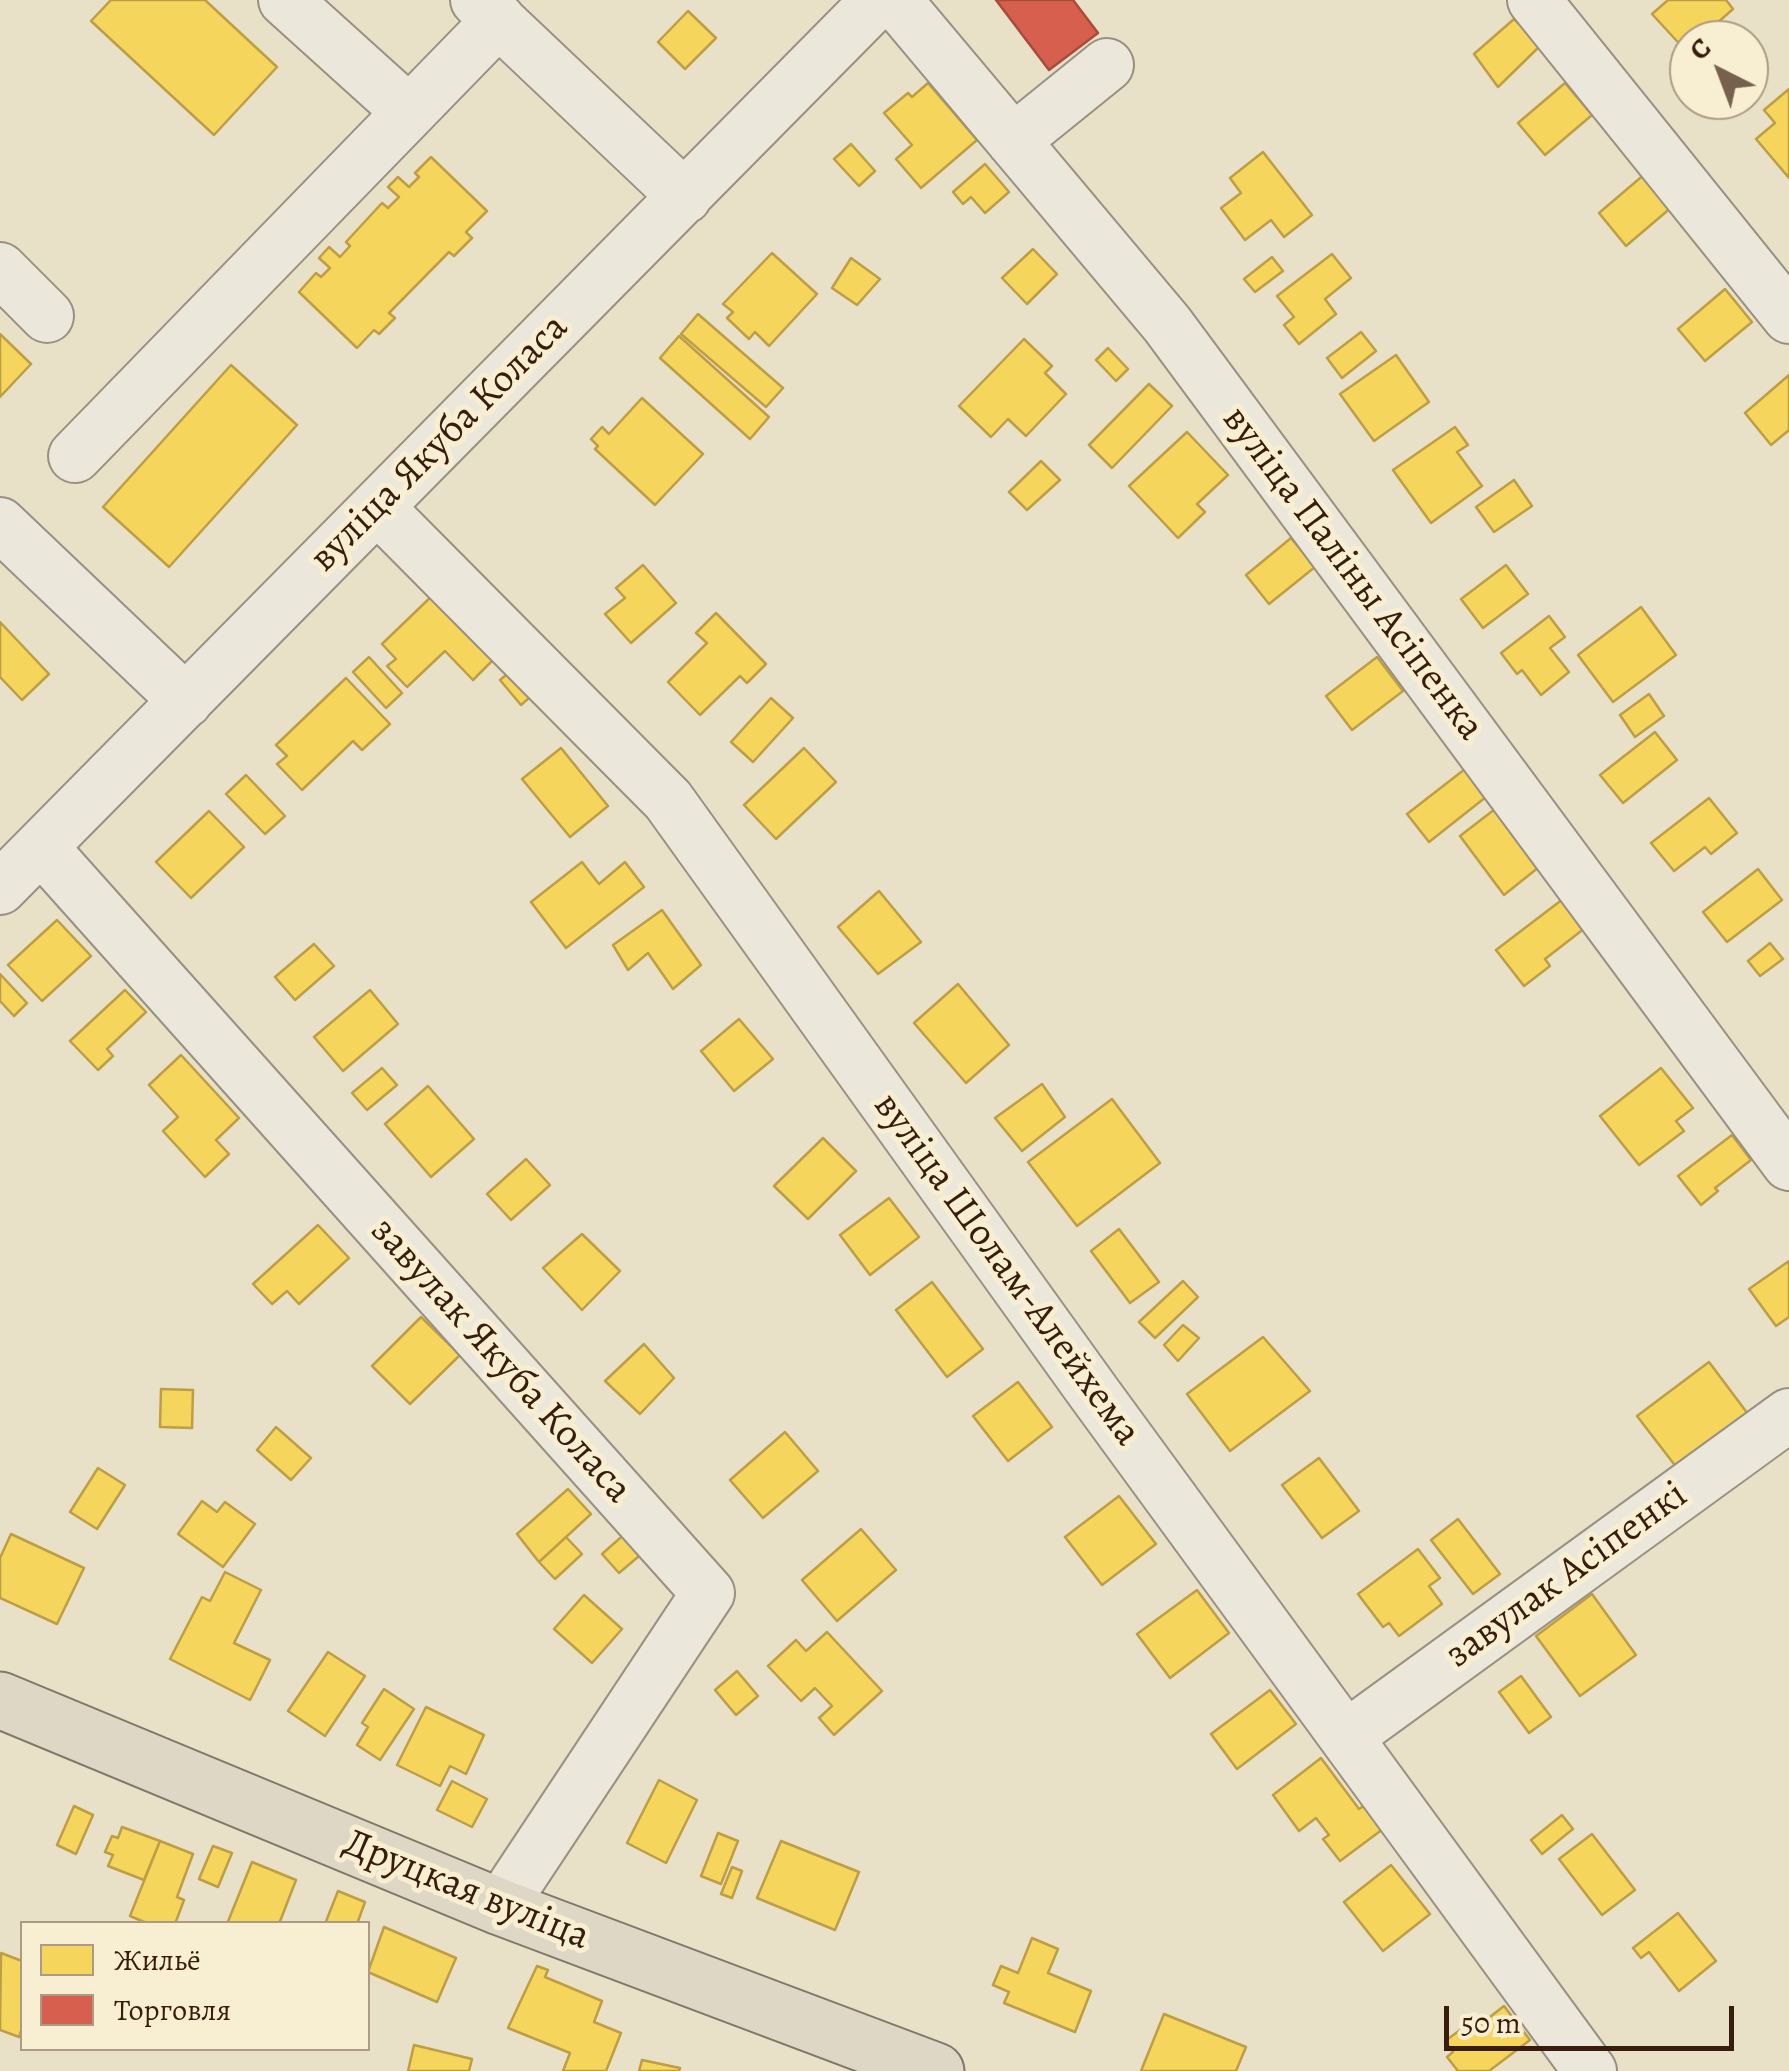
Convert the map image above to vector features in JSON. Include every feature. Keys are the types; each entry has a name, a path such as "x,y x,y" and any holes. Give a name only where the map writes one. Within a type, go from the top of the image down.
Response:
{"main road":[{"name":"Друцкая вуліца","path":"0,1700 500,1906 936,2071"}],"street":[{"path":"285,0 409,112"},
{"name":"вуліца Якуба Коласа","path":"0,888 878,0"},
{"name":"вуліца Паліны Асіпенка","path":"895,0 1167,324 1789,1164"},
{"path":"1534,0 1789,318"},
{"path":"75,456 409,112 490,7 685,196"},
{"path":"1013,142 1107,65"},
{"path":"0,269 48,316"},
{"name":"вуліца Шолам-Алейхема","path":"378,507 668,800 1590,2071"},
{"path":"0,524 186,701"},
{"name":"завулак Якуба Коласа","path":"41,847 708,1594 500,1906"},
{"name":"завулак Асіпенкі","path":"1346,1737 1789,1415"}],"building: Жильё":[{"path":"111,0 205,0 277,67 214,135 91,21"},
{"path":"1668,0 1726,0 1733,9 1721,20 1669,20 1669,32 1652,14"},
{"path":"688,11 716,38 685,69 658,42"},
{"path":"1514,19 1541,45 1498,87 1474,54"},
{"path":"928,83 977,140 921,188 896,159 912,145 884,113 908,93 912,97"},
{"path":"1565,83 1592,115 1545,155 1518,123"},
{"path":"1789,89 1789,178 1756,139 1775,123 1769,116 1769,106"},
{"path":"851,144 875,171 859,186 834,159"},
{"path":"1263,152 1312,215 1284,237 1271,220 1245,240 1221,208 1241,193 1230,178"},
{"path":"431,157 487,211 466,232 472,238 454,256 449,252 389,313 395,318 379,334 374,330 357,348 299,292 316,273 321,277 330,268 319,258 329,247 340,257 350,246 346,242 382,203 388,208 399,197 388,187 398,177 409,187 419,177 415,173"},
{"path":"985,164 1009,192 985,213 971,197 963,204 953,192"},
{"path":"1646,173 1673,206 1626,246 1599,213"},
{"path":"1033,249 1057,274 1027,304 1002,278"},
{"path":"772,253 817,294 769,346 755,332 749,339 727,318 733,312 723,304"},
{"path":"1332,254 1351,278 1325,299 1336,314 1299,344 1284,325 1294,317 1277,296"},
{"path":"1272,257 1283,271 1255,292 1244,279"},
{"path":"851,258 880,279 857,305 832,288"},
{"path":"1725,289 1752,322 1705,361 1678,329"},
{"path":"698,314 783,388 766,407 681,334"},
{"path":"1361,332 1376,351 1342,378 1327,358"},
{"path":"0,334 31,364 0,397"},
{"path":"679,336 769,417 750,439 660,358"},
{"path":"1024,339 1052,366 1045,373 1066,394 1026,436 1008,419 991,437 959,406"},
{"path":"1108,348 1128,369 1116,381 1096,360"},
{"path":"1396,355 1429,402 1374,441 1340,394"},
{"path":"231,365 297,425 169,567 103,507"},
{"path":"1789,375 1789,430 1771,445 1745,413"},
{"path":"1149,384 1172,406 1112,468 1089,445"},
{"path":"642,398 703,454 655,505 595,449 598,446 591,439 602,427 609,434"},
{"path":"1455,427 1468,445 1457,452 1482,486 1431,523 1393,470"},
{"path":"1187,432 1228,475 1197,504 1205,512 1178,538 1129,486"},
{"path":"1041,461 1060,480 1027,510 1009,492"},
{"path":"1514,480 1532,506 1494,532 1476,507"},
{"path":"1291,538 1315,567 1269,604 1246,575"},
{"path":"643,565 676,603 631,643 605,614 625,598 616,588"},
{"path":"1506,565 1528,594 1483,628 1461,599"},
{"path":"435,593 496,657 473,680 445,651 407,687 387,666 396,659 382,644"},
{"path":"1641,607 1676,655 1613,702 1578,655"},
{"path":"716,613 766,664 747,683 740,676 700,715 668,682 707,643 696,633"},
{"path":"1549,616 1565,637 1550,648 1569,672 1541,695 1522,670 1517,674 1501,653"},
{"path":"0,622 49,674 22,700 0,677"},
{"path":"369,657 402,693 386,708 353,672"},
{"path":"1377,657 1403,691 1352,730 1326,696"},
{"path":"518,665 539,689 521,705 500,680"},
{"path":"346,678 390,724 362,750 353,741 302,790 277,764 287,756 276,745"},
{"path":"1649,694 1664,716 1635,737 1620,715"},
{"path":"771,698 793,718 753,762 731,742"},
{"path":"1655,732 1677,760 1623,803 1600,775"},
{"path":"561,748 608,806 570,837 522,779"},
{"path":"804,748 836,782 776,839 744,805"},
{"path":"1465,769 1486,797 1429,842 1407,814"},
{"path":"246,775 285,816 265,834 226,794"},
{"path":"1709,798 1737,833 1711,854 1705,847 1674,871 1651,843"},
{"path":"1495,809 1539,867 1504,895 1460,836"},
{"path":"209,811 244,847 191,898 156,862"},
{"path":"582,862 599,884 625,862 644,887 566,948 531,902"},
{"path":"1758,869 1782,900 1727,942 1703,912"},
{"path":"879,891 921,942 878,974 838,927"},
{"path":"1563,899 1585,928 1545,959 1550,966 1524,986 1496,950"},
{"path":"662,910 701,965 673,989 648,953 628,970 613,945"},
{"path":"57,920 91,956 42,1001 8,965"},
{"path":"1770,943 1783,959 1760,976 1748,961"},
{"path":"314,944 334,966 295,1000 275,977"},
{"path":"0,974 27,1003 14,1016 0,1001"},
{"path":"958,984 1009,1045 966,1083 914,1023"},
{"path":"125,990 146,1012 107,1049 113,1056 98,1070 70,1041"},
{"path":"370,990 398,1024 343,1071 314,1037"},
{"path":"739,1019 773,1059 734,1091 701,1051"},
{"path":"181,1055 239,1118 216,1140 229,1154 205,1177 163,1131 178,1117 149,1085"},
{"path":"382,1068 397,1085 367,1110 352,1093"},
{"path":"1661,1068 1693,1108 1676,1121 1684,1131 1639,1165 1600,1116"},
{"path":"1042,1084 1065,1117 1022,1151 995,1118"},
{"path":"428,1086 474,1139 431,1177 385,1124"},
{"path":"1112,1099 1160,1163 1077,1226 1028,1162"},
{"path":"1732,1135 1751,1160 1715,1188 1718,1191 1701,1205 1678,1176"},
{"path":"823,1138 856,1171 808,1219 774,1186"},
{"path":"526,1159 550,1185 511,1220 487,1194"},
{"path":"889,1198 919,1237 870,1275 840,1235"},
{"path":"318,1225 349,1258 299,1304 287,1291 272,1304 253,1284"},
{"path":"1119,1229 1159,1282 1130,1303 1091,1251"},
{"path":"582,1234 620,1271 582,1310 543,1268"},
{"path":"1789,1261 1789,1317 1776,1326 1749,1289"},
{"path":"1183,1281 1198,1297 1155,1338 1139,1322"},
{"path":"932,1282 983,1349 947,1377 896,1310"},
{"path":"421,1317 460,1355 410,1404 372,1366"},
{"path":"1183,1325 1199,1338 1178,1361 1164,1345"},
{"path":"1263,1337 1310,1391 1230,1451 1187,1394"},
{"path":"644,1344 674,1378 640,1414 605,1381"},
{"path":"1709,1362 1748,1414 1677,1468 1637,1416"},
{"path":"1018,1382 1052,1427 1008,1461 973,1416"},
{"path":"161,1389 193,1390 192,1428 160,1427"},
{"path":"276,1427 311,1458 291,1480 257,1450"},
{"path":"785,1432 818,1471 763,1518 730,1480"},
{"path":"1319,1458 1359,1511 1322,1538 1282,1485"},
{"path":"98,1468 125,1485 97,1529 70,1512"},
{"path":"568,1489 591,1514 539,1562 517,1534"},
{"path":"1119,1496 1156,1544 1102,1585 1065,1537"},
{"path":"202,1501 217,1512 225,1502 255,1524 223,1567 178,1534"},
{"path":"1458,1519 1500,1574 1473,1594 1431,1540"},
{"path":"861,1529 896,1570 837,1621 802,1580"},
{"path":"628,1531 645,1551 619,1573 602,1554"},
{"path":"11,1534 84,1568 57,1624 0,1598 0,1558"},
{"path":"566,1537 582,1554 555,1579 539,1562"},
{"path":"1418,1549 1440,1578 1429,1586 1442,1604 1399,1636 1389,1623 1383,1627 1358,1594"},
{"path":"225,1572 261,1590 234,1643 270,1660 250,1700 170,1659 202,1597 210,1601"},
{"path":"1197,1590 1229,1633 1170,1678 1137,1634"},
{"path":"1592,1594 1636,1655 1580,1696 1536,1636"},
{"path":"584,1595 622,1629 592,1663 554,1629"},
{"path":"827,1632 882,1691 834,1735 819,1718 832,1706 815,1688 801,1701 768,1666 796,1640 806,1651"},
{"path":"328,1652 365,1676 325,1736 288,1711"},
{"path":"737,1671 758,1696 736,1715 715,1690"},
{"path":"1521,1676 1551,1717 1529,1733 1499,1692"},
{"path":"384,1689 414,1709 380,1760 357,1745 368,1727 362,1723"},
{"path":"1270,1690 1296,1724 1237,1769 1211,1734"},
{"path":"426,1707 484,1735 466,1774 450,1766 440,1786 397,1765"},
{"path":"1321,1758 1359,1809 1365,1805 1383,1829 1340,1861 1323,1839 1329,1835 1316,1818 1299,1831 1273,1795"},
{"path":"659,1780 697,1800 666,1863 627,1843"},
{"path":"452,1781 487,1799 472,1827 437,1810"},
{"path":"74,1806 93,1815 76,1854 57,1845"},
{"path":"1562,1815 1573,1829 1542,1854 1531,1840"},
{"path":"122,1827 160,1841 144,1880 108,1866 113,1855 105,1852 112,1836 118,1838"},
{"path":"718,1833 738,1841 721,1884 701,1876"},
{"path":"1592,1834 1635,1890 1602,1915 1559,1859"},
{"path":"160,1841 193,1854 177,1897 184,1900 176,1921 142,1921 130,1916"},
{"path":"781,1841 859,1872 835,1930 757,1898"},
{"path":"213,1846 232,1853 218,1887 199,1879"},
{"path":"252,1862 296,1880 280,1921 228,1921"},
{"path":"1391,1865 1430,1914 1383,1951 1344,1902"},
{"path":"732,1867 742,1871 732,1898 721,1894"},
{"path":"338,1891 365,1902 358,1921 326,1921"},
{"path":"1678,1913 1716,1961 1679,1991 1649,1952 1641,1958 1633,1948"},
{"path":"384,1927 456,1958 437,2002 370,1973"},
{"path":"1032,1938 1058,1949 1048,1973 1091,1991 1075,2032 1004,2003 1009,1992 993,1985 1001,1966 1018,1973"},
{"path":"1,1953 20,1960 20,2034 19,2037 0,2030"},
{"path":"537,1966 548,1970 545,1977 602,2001 594,2022 621,2033 606,2071 563,2071 570,2053 508,2028"},
{"path":"1504,2006 1530,2040 1489,2071 1458,2071 1447,2057 1453,2052 1445,2041 1467,2025 1472,2031"},
{"path":"1164,2014 1246,2047 1236,2071 1141,2071"},
{"path":"414,2045 472,2059 469,2071 408,2071"},
{"path":"642,2060 680,2068 639,2071"}],"building: Торговля":[{"path":"996,0 1073,0 1098,33 1049,70"}]}
